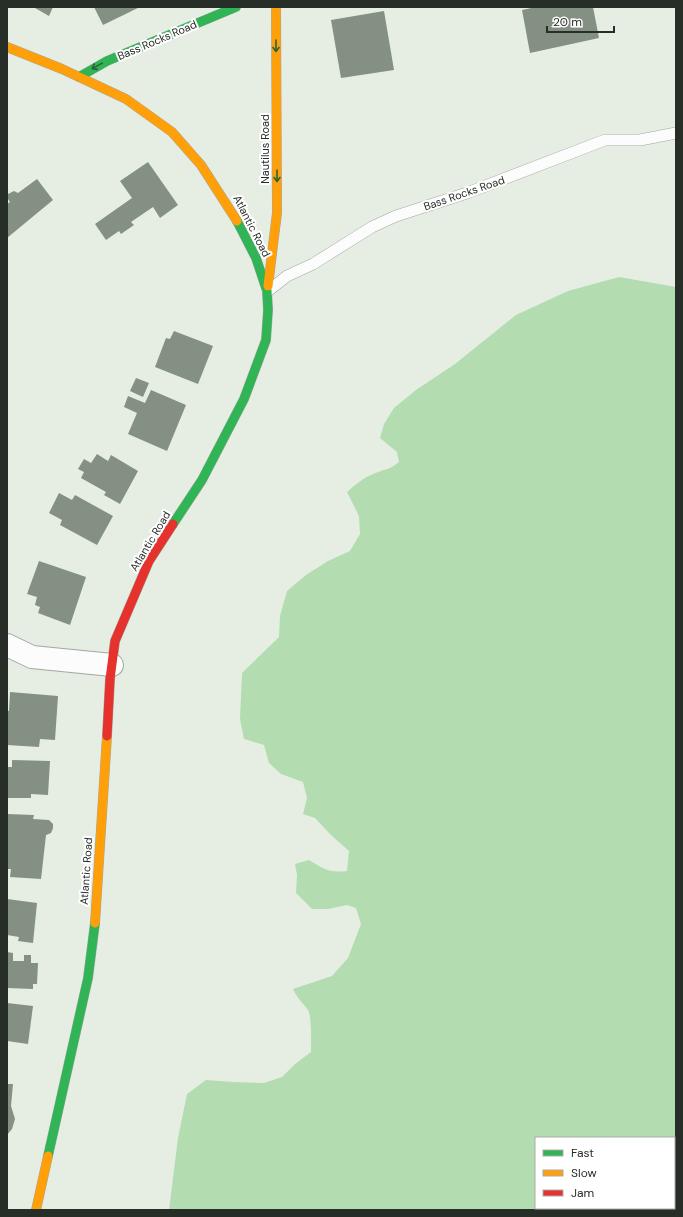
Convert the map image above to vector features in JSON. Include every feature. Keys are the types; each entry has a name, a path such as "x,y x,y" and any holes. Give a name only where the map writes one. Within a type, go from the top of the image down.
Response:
{"main road":[{"name":"Bass Rocks Road","path":"79,77 107,61 236,7"},
{"name":"Nautilus Road","path":"267,291 277,213 276,7"},
{"name":"Atlantic Road","path":"7,47 79,77 126,99 172,132 201,165 226,202 243,231 256,258 267,291 268,310 266,340 244,399 202,480 149,561 115,641 110,678 94,924 88,978 36,1210"}],"street":[{"path":"7,645 32,657 112,665"}],"lane":[{"name":"Bass Rocks Road","path":"267,291 287,276 313,264 372,226 396,216 467,193 605,140 640,140 676,133"}],"shaded area":[{"path":"619,277 676,287 676,1210 169,1210 178,1138 187,1094 206,1080 264,1083 282,1077 295,1064 311,1052 309,1013 293,989 332,976 348,958 361,924 356,908 347,905 328,909 312,909 296,893 297,875 295,864 309,860 326,870 347,871 349,851 315,818 303,814 307,798 303,782 281,774 269,763 264,745 244,739 240,719 242,673 279,637 280,616 287,591 306,575 328,561 350,551 360,534 359,516 347,492 366,478 377,472 390,468 399,462 397,452 380,438 384,424 394,408 416,390 455,364 516,315 568,291"}],"building":[{"path":"53,7 49,16 35,8"},
{"path":"94,7 140,7 103,25"},
{"path":"536,7 593,7 599,38 530,53 522,10"},
{"path":"384,11 394,70 341,78 331,20"},
{"path":"148,162 178,205 160,218 153,207 131,222 134,225 121,234 119,231 106,240 95,224 132,198 120,181"},
{"path":"37,179 53,200 7,238 7,204 10,202 8,199 8,194 14,191 18,193"},
{"path":"174,331 213,346 198,384 155,367 166,338 170,339"},
{"path":"136,378 149,383 143,397 130,391"},
{"path":"151,390 186,405 167,451 128,434 137,413 124,407 128,396 145,403"},
{"path":"97,454 108,461 111,455 138,471 120,504 104,495 106,492 81,478 84,472 78,469 84,459 91,463"},
{"path":"59,493 72,500 75,495 113,516 97,545 60,525 62,520 49,513"},
{"path":"39,561 86,577 70,625 38,613 40,607 35,605 37,597 27,594"},
{"path":"10,692 58,696 55,740 40,739 39,747 7,745 7,711 9,711"},
{"path":"12,760 50,761 48,795 31,794 31,798 7,798 7,767 12,767"},
{"path":"7,814 34,815 33,819 49,820 53,824 51,833 46,835 41,879 10,877 11,869 7,869"},
{"path":"7,899 37,903 33,943 18,941 19,937 7,935"},
{"path":"7,952 13,953 13,961 24,961 24,955 31,955 31,963 38,963 37,984 33,984 33,989 7,988"},
{"path":"7,1003 33,1006 28,1044 7,1041"},
{"path":"7,1084 13,1084 11,1106 15,1119 12,1129 7,1135"}],"traffic: fast":[{"path":"79,77 107,61 236,7"},
{"path":"173,524 202,480 244,399 266,340 268,310 267,291 256,258 237,221"},
{"path":"48,1156 88,978 95,923"}],"traffic: slow":[{"path":"268,286 277,213 276,7"},
{"path":"7,47 62,69 126,99 172,132 201,165 237,221"},
{"path":"95,923 107,736"},
{"path":"36,1210 48,1156"}],"traffic: jam":[{"path":"107,736 110,679 115,641 149,561 173,524"}]}
